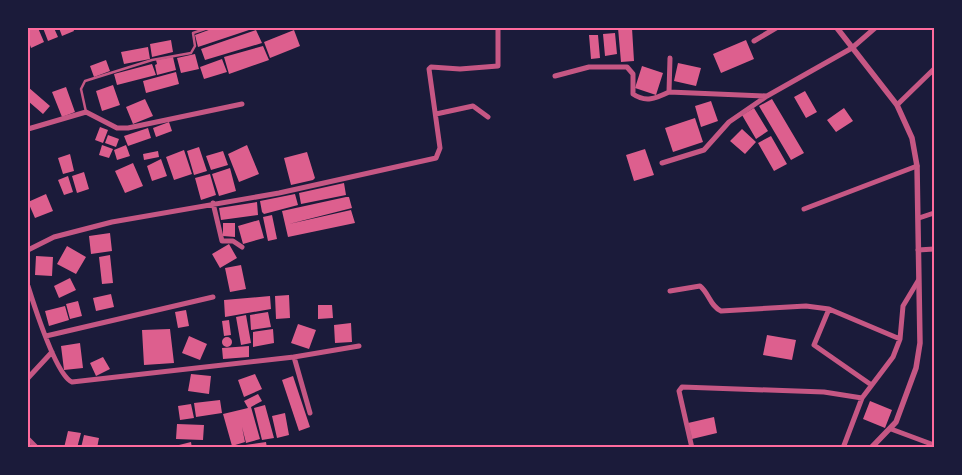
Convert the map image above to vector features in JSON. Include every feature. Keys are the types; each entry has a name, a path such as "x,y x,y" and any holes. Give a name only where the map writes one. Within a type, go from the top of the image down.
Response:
{"street":[{"path":"28,250 54,237 102,225 279,193 436,158 440,148 430,67 460,69 498,66 498,28"},
{"path":"754,41 776,28"},
{"path":"837,28 897,105 912,138 917,166 920,342 916,368 896,422 871,448"},
{"path":"662,163 704,150 729,122 767,96 852,48 875,28"},
{"path":"669,92 670,58"},
{"path":"555,76 589,67 628,67 633,74 633,94 638,98 655,99 669,92 767,96"},
{"path":"897,105 934,72"},
{"path":"28,129 86,112 122,128 242,104"},
{"path":"436,114 473,106 488,117"},
{"path":"804,209 917,166"},
{"path":"213,204 222,241 233,241 242,247"},
{"path":"919,218 934,213"},
{"path":"918,250 934,249"},
{"path":"843,448 862,398 870,384 893,356 900,340 903,306 918,281"},
{"path":"28,286 52,352 66,379 72,382 294,356 359,346"},
{"path":"670,290 700,286 707,293 713,306 721,311 806,306 829,309 900,340"},
{"path":"46,336 213,297"},
{"path":"829,309 814,345 870,384"},
{"path":"28,378 52,352"},
{"path":"294,356 310,413"},
{"path":"692,448 679,391 682,387 824,392 862,398"},
{"path":"891,428 934,445"},
{"path":"28,439 37,448"}],"lane":[{"path":"86,112 81,89 85,81 152,60 191,53 195,46 193,33 208,28"}],"building":[{"path":"28,28 38,28 44,42 31,48 28,39"},
{"path":"43,28 54,28 58,37 48,41"},
{"path":"59,28 73,28 74,31 62,36"},
{"path":"214,28 255,28 198,47 195,35"},
{"path":"618,28 632,28 634,61 621,62"},
{"path":"256,30 262,43 205,60 201,49"},
{"path":"294,30 300,46 270,58 264,42"},
{"path":"615,33 617,54 605,56 603,34"},
{"path":"589,35 598,35 600,58 591,59"},
{"path":"171,40 173,52 152,57 150,44"},
{"path":"746,40 754,59 721,73 713,54"},
{"path":"263,46 269,60 229,74 224,57"},
{"path":"148,47 150,59 124,64 121,52"},
{"path":"195,54 199,69 181,73 177,58"},
{"path":"173,57 176,70 157,75 156,60"},
{"path":"222,59 227,72 204,79 200,67"},
{"path":"106,60 110,71 94,77 90,66"},
{"path":"678,63 701,68 696,86 674,81"},
{"path":"152,64 156,75 117,85 114,74"},
{"path":"642,66 663,73 656,95 635,88"},
{"path":"176,72 179,84 146,93 143,81"},
{"path":"113,85 120,105 102,111 96,91"},
{"path":"28,87 50,106 43,114 28,101"},
{"path":"66,87 75,112 62,117 52,92"},
{"path":"805,91 817,112 806,118 794,97"},
{"path":"145,99 153,116 133,124 126,107"},
{"path":"772,99 804,153 791,160 759,106"},
{"path":"711,101 718,121 701,127 695,106"},
{"path":"754,108 768,131 756,139 742,115"},
{"path":"844,108 853,121 836,132 827,120"},
{"path":"695,118 703,142 673,152 665,128"},
{"path":"169,122 172,131 156,137 153,128"},
{"path":"100,127 108,130 103,143 95,140"},
{"path":"148,128 151,138 128,146 124,136"},
{"path":"742,129 756,142 745,154 730,141"},
{"path":"108,135 119,139 116,147 105,143"},
{"path":"771,136 787,164 774,171 758,143"},
{"path":"102,145 113,149 109,158 99,155"},
{"path":"126,145 130,156 117,160 114,150"},
{"path":"247,145 259,174 239,182 228,154"},
{"path":"199,147 207,171 194,175 187,151"},
{"path":"645,149 654,175 634,181 626,155"},
{"path":"184,150 192,174 174,180 166,157"},
{"path":"158,151 159,157 144,160 143,154"},
{"path":"223,151 228,165 211,170 206,156"},
{"path":"307,152 315,178 291,185 284,158"},
{"path":"70,154 74,171 63,174 58,158"},
{"path":"161,159 167,176 152,181 147,166"},
{"path":"133,163 143,186 125,193 115,171"},
{"path":"230,168 236,191 219,196 212,174"},
{"path":"84,172 89,189 77,193 72,176"},
{"path":"210,174 216,195 201,200 195,178"},
{"path":"68,176 73,192 64,195 58,180"},
{"path":"344,183 346,195 301,204 299,193"},
{"path":"46,194 53,211 35,218 28,202"},
{"path":"295,194 298,205 264,214 262,212 260,201"},
{"path":"349,197 352,208 289,224 351,210 355,223 288,237 282,211"},
{"path":"257,202 258,215 221,220 219,208"},
{"path":"272,215 277,239 268,241 263,217"},
{"path":"259,220 264,238 243,244 238,226"},
{"path":"223,223 235,223 235,237 223,236"},
{"path":"110,233 112,251 91,254 89,236"},
{"path":"229,244 237,258 220,268 212,254"},
{"path":"67,246 86,257 76,274 57,264"},
{"path":"110,255 113,283 102,284 99,257"},
{"path":"36,256 53,257 52,276 35,275"},
{"path":"241,265 246,289 230,292 225,268"},
{"path":"70,278 76,290 59,298 54,286"},
{"path":"111,294 114,307 96,311 93,298"},
{"path":"289,295 290,318 276,319 275,296"},
{"path":"270,296 271,309 225,317 224,300"},
{"path":"78,301 82,316 70,319 66,304"},
{"path":"318,305 332,305 333,318 318,319"},
{"path":"65,306 69,320 49,326 45,311"},
{"path":"186,310 189,326 178,328 175,312"},
{"path":"268,312 271,327 251,330 250,315"},
{"path":"246,315 251,343 241,345 236,317"},
{"path":"229,320 231,335 224,336 222,321"},
{"path":"351,323 352,342 335,343 334,325"},
{"path":"298,324 316,330 309,349 291,343"},
{"path":"170,329 174,363 144,365 142,330"},
{"path":"273,329 274,343 253,347 253,332"},
{"path":"767,335 796,340 792,360 763,355"},
{"path":"189,336 207,344 200,360 182,353"},
{"path":"225,337 229,337 232,342 231,346 225,347 222,344 222,340"},
{"path":"80,343 83,368 64,370 61,346"},
{"path":"249,346 249,357 223,359 222,348"},
{"path":"103,357 110,369 96,376 90,363"},
{"path":"191,374 211,376 209,394 188,391"},
{"path":"255,374 262,389 244,397 238,380"},
{"path":"293,376 310,427 299,431 282,380"},
{"path":"258,394 262,401 251,407 260,439 246,443 242,427 245,442 232,446 223,414 248,408 244,401"},
{"path":"220,400 222,413 196,417 194,403"},
{"path":"870,401 892,410 885,428 863,419"},
{"path":"191,404 194,418 180,420 178,406"},
{"path":"265,405 274,438 262,440 254,408"},
{"path":"285,413 289,435 277,438 272,416"},
{"path":"714,417 717,433 692,439 688,423"},
{"path":"177,424 204,425 203,440 176,439"},
{"path":"68,431 81,433 77,448 64,448"},
{"path":"84,435 99,438 97,448 81,448"},
{"path":"191,442 192,448 175,448 175,446"},
{"path":"266,442 267,448 238,448 238,446"}]}
